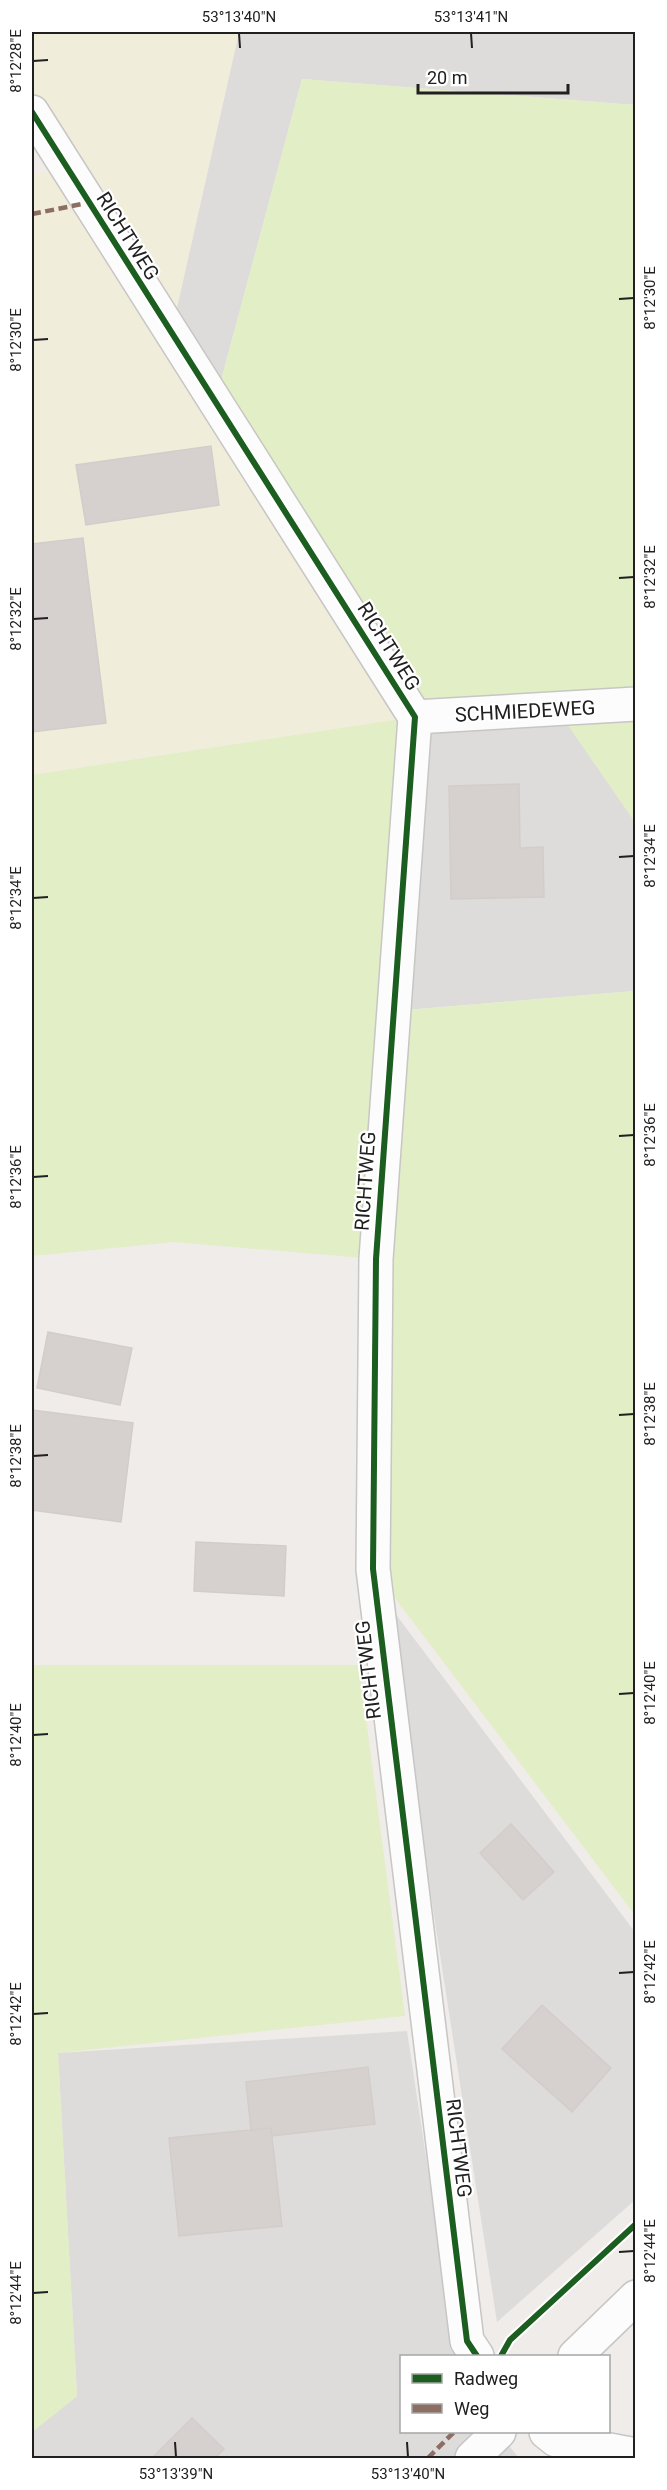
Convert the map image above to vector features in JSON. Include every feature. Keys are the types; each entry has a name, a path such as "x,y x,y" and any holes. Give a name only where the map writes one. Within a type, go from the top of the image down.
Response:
{"street":[{"name":"RICHTWEG","path":"32,112 415,717 376,1259 373,1569 467,2341 476,2355"},
{"name":"SCHMIEDEWEG","path":"415,717 636,704"},
{"path":"575,2355 636,2297"},
{"path":"472,2458 498,2433"},
{"path":"547,2433 556,2440 636,2455"}],"path":[{"path":"510,2340 636,2224"}],"shaded area":[{"path":"32,32 239,32 171,334 415,717 32,775 32,175 66,168 32,111"},
{"path":"239,32 635,32 635,105 302,79 215,403 171,334"},
{"path":"557,709 635,822 635,991 394,1011 415,717"},
{"path":"385,1600 635,1932 635,2200 497,2322"},
{"path":"407,2031 456,2355 400,2355 400,2433 499,2433 519,2458 32,2458 32,2432 77,2396 58,2053"}],"green space":[{"path":"302,79 635,105 635,822 557,709 415,717 395,1011 635,991 635,1915 373,1569 376,1259 174,1242 32,1256 32,775 414,717 215,403"},
{"path":"32,1665 359,1665 405,2016 58,2053 77,2396 32,2432"}],"building":[{"path":"211,446 219,505 86,525 76,465"},
{"path":"83,538 106,723 32,732 32,544"},
{"path":"519,784 520,848 543,847 544,897 451,899 449,786"},
{"path":"48,1332 132,1348 120,1405 37,1388"},
{"path":"32,1410 133,1423 121,1522 32,1510"},
{"path":"196,1542 286,1546 284,1596 194,1591"},
{"path":"511,1824 554,1872 523,1900 480,1853"},
{"path":"542,2005 611,2068 572,2112 502,2049"},
{"path":"368,2067 375,2124 272,2136 271,2128 251,2130 246,2082"},
{"path":"271,2128 282,2226 179,2236 169,2138"},
{"path":"192,2418 224,2449 215,2458 152,2458"}],"marked path":[{"path":"32,214 87,203"},
{"path":"428,2458 453,2433"}],"cycle path":[{"path":"32,112 415,717 376,1259 373,1569 467,2341 476,2355"},
{"path":"502,2355 510,2340 636,2224"}]}
